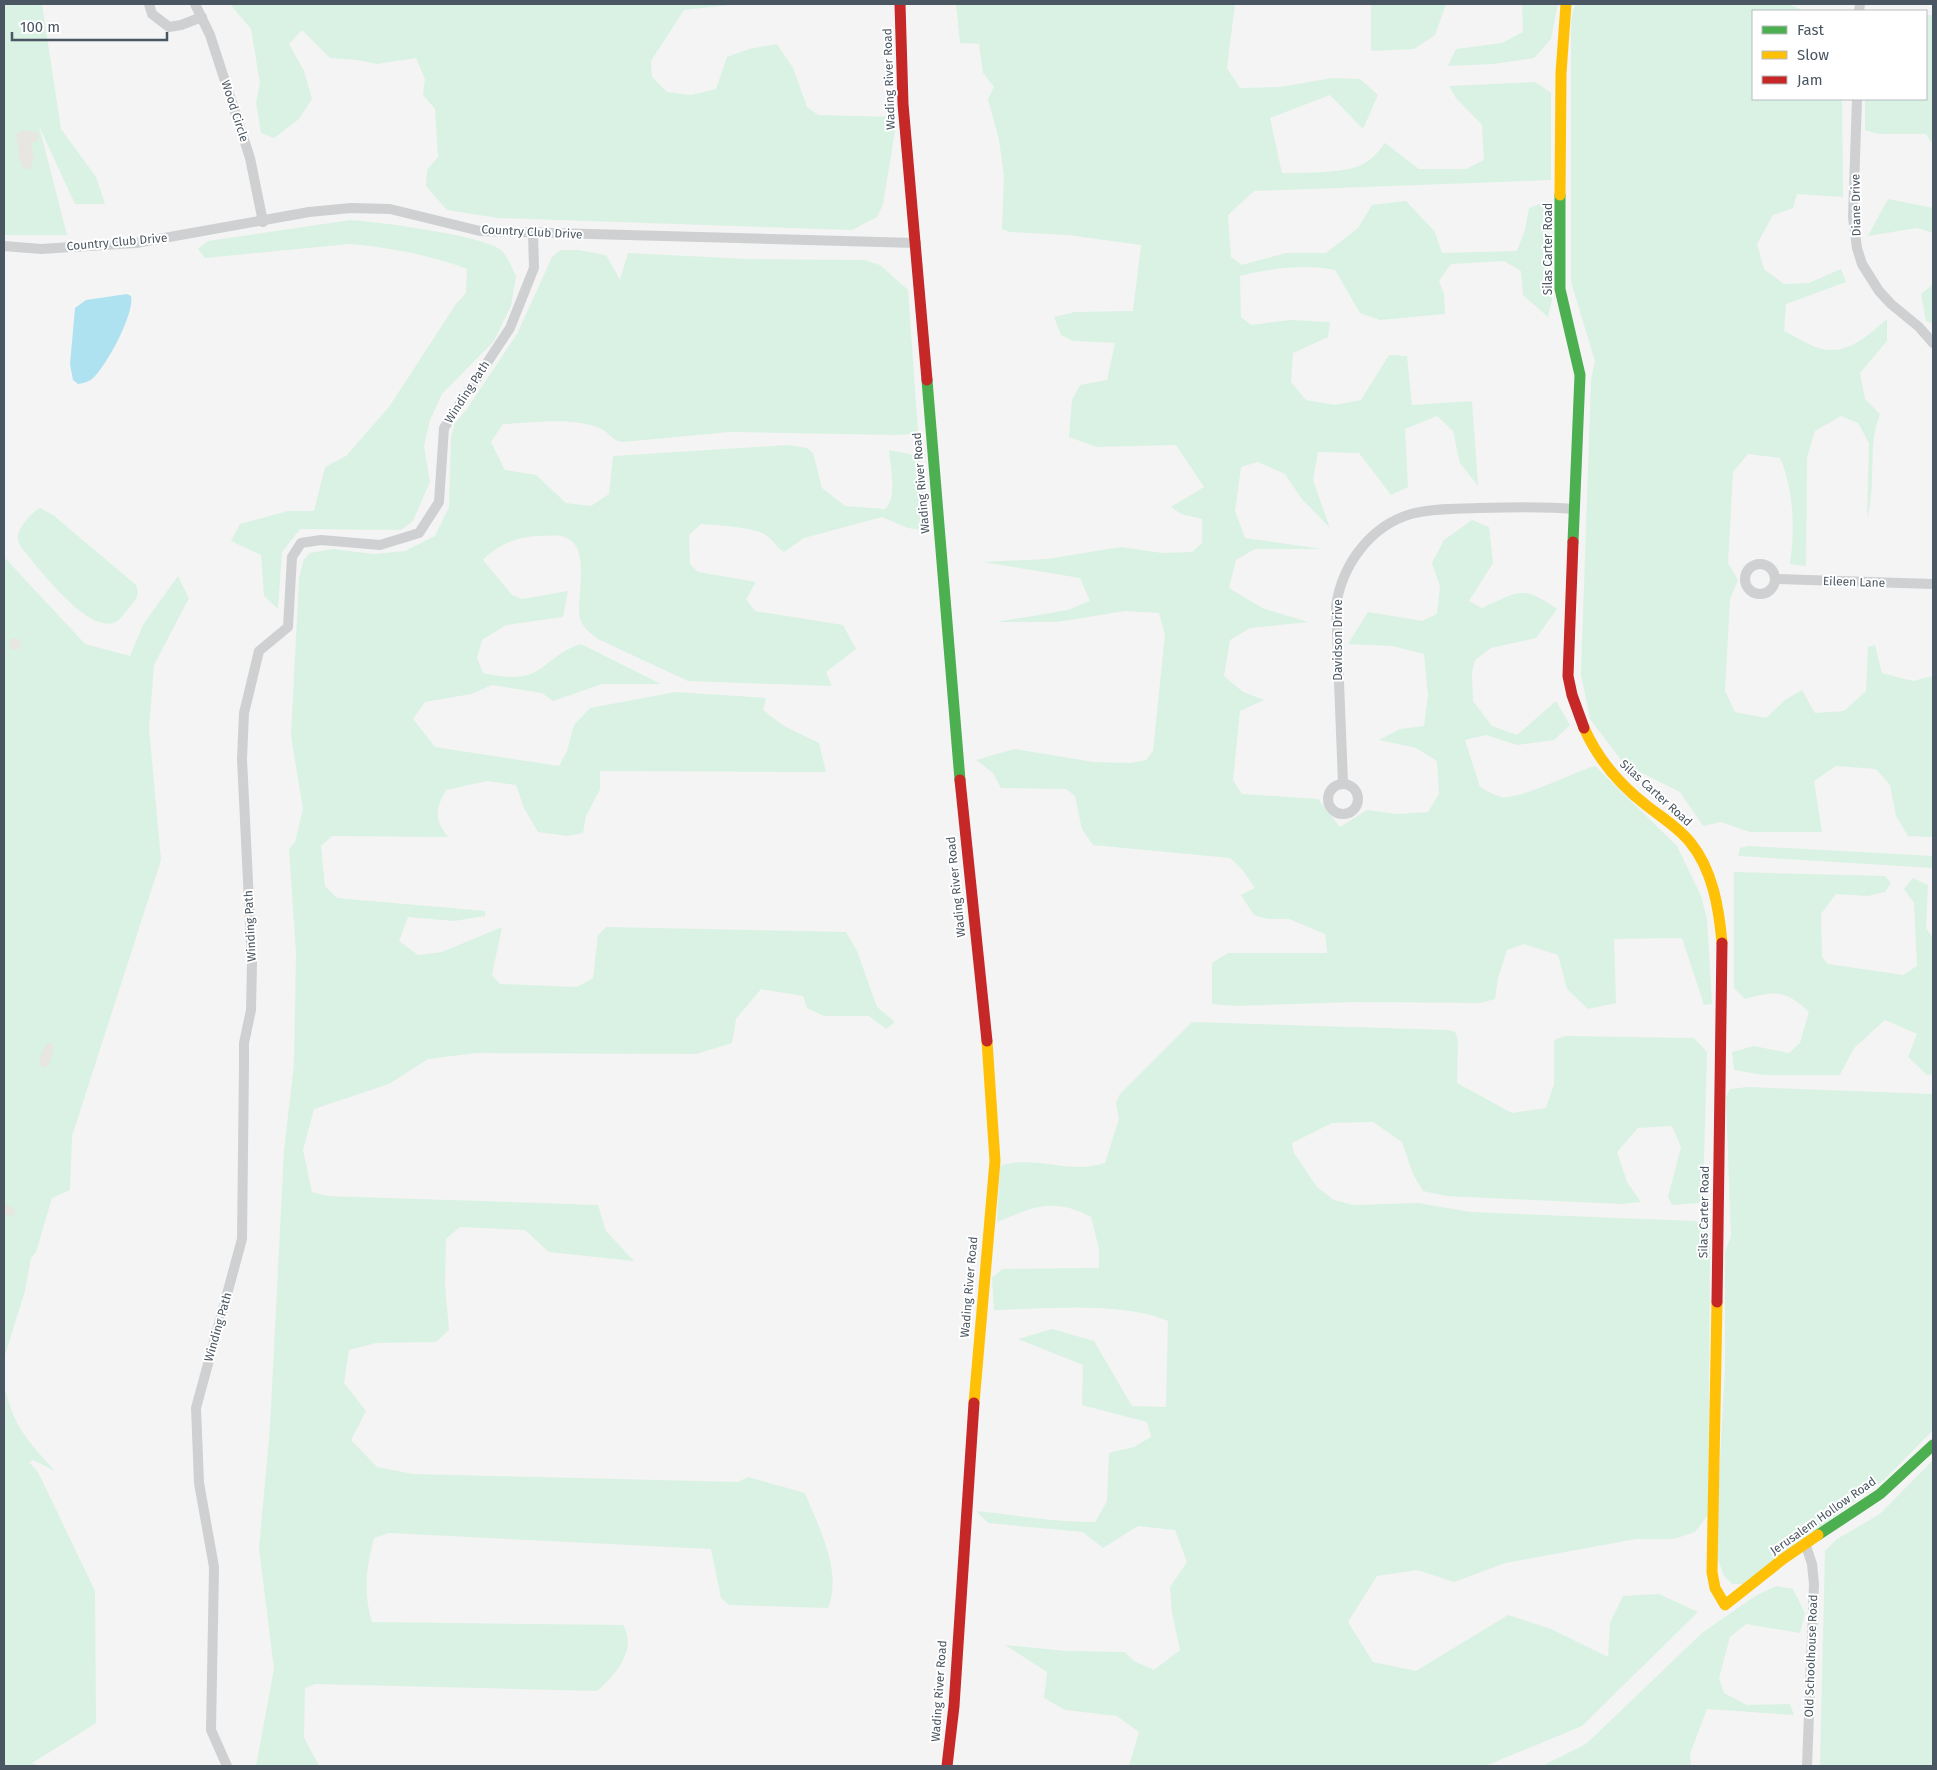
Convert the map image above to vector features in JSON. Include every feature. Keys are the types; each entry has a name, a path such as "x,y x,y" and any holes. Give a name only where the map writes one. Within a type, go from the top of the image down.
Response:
{"street":[{"path":"149,4 152,14 169,26 181,25 202,17"},
{"name":"Wood Circle","path":"195,4 210,35 250,158 264,222"},
{"name":"Wading River Road","path":"900,4 903,104 916,243 952,709 987,1039 995,1161 978,1339 954,1706 947,1766"},
{"name":"Silas Carter Road","path":"1566,4 1561,73 1560,289 1580,376 1568,676 1574,709 1604,765 1642,802 1694,847 1710,879 1722,935 1723,973 1712,1572 1715,1588 1725,1605"},
{"name":"Diane Drive","path":"1857,100 1853,217 1857,248 1862,264 1879,291 1891,304 1919,326 1933,343"},
{"name":"Country Club Drive","path":"4,246 41,249 136,243 264,222 310,212 351,208 390,209 480,231 916,243"},
{"name":"Winding Path","path":"227,1766 211,1730 214,1568 199,1483 196,1408 242,1239 244,1050 251,1010 252,970 242,759 244,713 259,652 288,626 292,557 301,543 321,540 380,545 419,533 439,502 444,428 510,328 534,268 533,233"},
{"name":"Davidson Drive","path":"1342,783 1336,606 1338,592 1347,568 1362,548 1380,530 1413,513 1518,507 1574,508"},
{"name":"Eileen Lane","path":"1775,579 1933,584"},
{"name":"Jerusalem Hollow Road","path":"1725,1605 1784,1559 1806,1546 1880,1494 1933,1445"},
{"name":"Old Schoolhouse Road","path":"1806,1546 1812,1564 1814,1584 1807,1766"}],"green space":[{"path":"4,4 42,4 61,129 96,177 105,204 75,204 39,126 67,235 4,235"},
{"path":"230,4 740,4 684,10 651,61 652,77 667,92 691,95 716,89 727,57 749,49 777,44 793,68 807,107 818,115 892,117 896,125 883,204 877,217 852,230 498,218 447,210 426,186 427,170 438,157 435,109 423,95 425,79 416,58 377,64 330,58 302,30 289,44 304,71 312,99 299,119 274,138 261,133 256,102 260,83 251,29"},
{"path":"956,4 1235,4 1227,68 1240,88 1280,87 1332,78 1360,79 1378,95 1363,129 1330,95 1270,118 1282,173 1322,172 1359,166 1371,159 1385,143 1419,169 1466,169 1484,160 1482,125 1456,98 1449,86 1535,82 1551,93 1551,180 1254,191 1228,215 1231,257 1242,265 1286,253 1326,253 1358,228 1372,205 1406,201 1435,232 1442,253 1517,251 1525,230 1529,208 1547,201 1552,300 1548,317 1523,295 1521,271 1504,261 1451,264 1439,281 1444,294 1445,314 1380,320 1360,313 1335,270 1310,267 1287,268 1240,276 1241,317 1251,325 1290,320 1330,322 1328,337 1293,353 1291,382 1306,400 1335,405 1361,400 1389,355 1407,356 1412,405 1472,401 1478,486 1460,463 1453,431 1437,416 1405,429 1408,487 1391,495 1359,453 1318,452 1313,480 1330,528 1301,498 1285,474 1258,462 1241,467 1235,511 1245,538 1322,549 1255,549 1236,560 1229,588 1262,608 1308,622 1250,628 1230,640 1224,676 1243,692 1264,700 1240,711 1233,780 1242,794 1318,799 1340,827 1367,810 1397,814 1428,812 1439,794 1437,761 1416,748 1379,740 1400,729 1424,726 1428,696 1424,654 1392,646 1348,644 1368,612 1422,621 1437,614 1440,586 1432,563 1444,540 1472,520 1489,527 1493,563 1469,601 1482,608 1512,595 1527,593 1536,596 1557,609 1536,638 1491,648 1475,660 1472,673 1473,701 1492,726 1517,735 1556,701 1570,725 1554,740 1517,745 1486,735 1465,740 1480,787 1501,797 1510,797 1534,790 1595,766 1677,846 1701,896 1707,919 1712,1004 1704,1005 1682,938 1614,939 1616,1003 1588,1009 1567,989 1558,955 1524,944 1507,950 1498,978 1495,999 1480,1003 1356,1002 1235,1006 1212,1004 1212,963 1228,953 1327,953 1325,934 1289,919 1268,919 1254,915 1241,895 1255,888 1242,869 1230,858 1093,845 1082,829 1075,796 1066,789 1001,788 993,773 976,760 1014,749 1093,762 1131,763 1146,760 1153,751 1165,635 1159,613 1125,611 1057,622 996,622 1068,610 1090,601 1080,578 983,562 1047,559 1121,547 1162,553 1192,552 1202,543 1202,519 1181,514 1171,507 1204,487 1176,445 1097,447 1069,437 1072,400 1080,385 1107,380 1115,343 1073,341 1061,335 1054,317 1075,312 1133,311 1141,245 1068,235 1010,232 1002,229 1004,176 999,140 988,99 994,87 983,73 979,44 960,43"},
{"path":"1371,4 1446,4 1435,35 1414,49 1371,51"},
{"path":"1522,4 1558,4 1551,39 1534,58 1493,64 1448,66 1456,49 1502,43 1523,32"},
{"path":"1575,4 1789,4 1802,10 1752,10 1752,100 1842,100 1843,197 1797,194 1793,208 1773,215 1757,244 1764,269 1784,284 1809,283 1841,269 1846,282 1786,304 1784,331 1815,347 1836,350 1845,348 1863,339 1887,319 1887,341 1860,373 1865,399 1880,414 1874,440 1870,505 1867,518 1869,443 1858,423 1841,416 1815,431 1807,458 1806,566 1790,564 1793,537 1791,496 1780,458 1748,454 1733,472 1728,563 1738,580 1730,599 1725,691 1735,712 1766,718 1785,700 1802,690 1815,713 1844,711 1866,691 1868,647 1875,645 1882,673 1913,681 1933,676 1933,837 1908,836 1896,816 1890,785 1876,769 1836,766 1814,781 1822,832 1750,832 1721,822 1703,826 1680,792 1624,764 1590,719 1581,675 1591,380 1595,361 1571,282 1571,20"},
{"path":"1927,15 1933,15 1933,145 1926,134 1879,134 1865,130 1865,100 1927,100"},
{"path":"1888,199 1933,208 1933,233 1917,228 1868,236"},
{"path":"351,220 452,234 490,244 503,252 516,276 511,306 494,341 442,394 430,420 424,446 430,482 413,521 401,530 300,529 282,552 278,609 264,596 261,555 231,541 240,524 288,511 314,511 325,467 346,456 389,407 456,304 466,293 467,269 409,252 349,244 205,258 198,249 208,241"},
{"path":"561,250 578,250 606,255 620,280 628,253 747,259 864,260 880,265 908,290 918,431 913,434 894,435 730,432 623,442 615,440 601,428 574,422 550,421 503,424 491,442 505,470 536,475 566,503 591,506 609,494 613,456 788,445 807,448 813,453 822,488 845,506 885,509 889,504 892,489 889,450 919,456 927,511 922,530 908,528 882,517 804,538 784,552 767,536 754,530 701,524 689,535 690,564 698,572 756,582 746,599 755,611 843,625 856,649 826,672 832,686 688,681 598,639 585,628 580,619 579,609 580,559 577,548 571,540 561,536 537,536 514,540 494,550 483,560 512,595 522,599 568,591 563,617 506,625 482,640 477,658 483,673 496,676 525,676 537,671 563,652 581,644 661,684 602,684 553,701 542,693 492,685 471,694 425,702 413,719 435,747 559,766 567,751 574,725 590,708 676,692 766,698 763,710 784,726 819,743 826,772 600,771 600,789 586,816 583,833 568,836 538,832 524,808 516,785 487,781 446,790 438,809 438,819 448,837 332,836 321,846 325,886 337,898 485,911 485,916 454,921 408,917 399,941 418,955 442,952 502,927 492,975 500,984 577,987 593,978 598,935 606,927 846,932 857,951 877,1007 895,1022 886,1029 869,1016 824,1016 807,1008 803,996 761,989 736,1019 732,1043 696,1054 476,1053 428,1059 389,1084 314,1109 303,1150 312,1192 327,1196 598,1205 606,1231 634,1261 549,1252 525,1230 460,1227 446,1239 445,1284 449,1330 436,1342 376,1343 349,1350 344,1383 366,1411 351,1440 377,1467 413,1474 738,1482 748,1477 805,1493 827,1549 833,1579 832,1594 828,1608 729,1605 721,1598 711,1549 389,1533 374,1538 369,1560 367,1600 372,1622 623,1625 628,1643 626,1652 617,1670 597,1691 315,1684 305,1688 304,1737 319,1766 256,1766 274,1669 259,1548 270,1428 284,1150 294,1064 296,953 289,849 295,842 303,809 291,736 299,578 304,559 310,553 333,549 374,554 405,551 435,536 449,507 451,437 455,423 467,409 517,334 552,257"},
{"path":"1933,284 1933,324 1926,321 1921,294"},
{"path":"40,508 53,515 136,585 137,597 117,621 102,623 76,608 50,582 21,547 18,538 19,531 33,513"},
{"path":"4,557 85,644 130,656 143,625 178,576 189,598 154,665 149,728 161,860 72,1136 70,1190 52,1198 36,1252 31,1258 25,1291 4,1358"},
{"path":"1748,846 1933,856 1933,868 1738,856 1740,848"},
{"path":"1734,872 1885,876 1891,883 1885,892 1868,896 1836,894 1821,914 1822,957 1828,964 1903,975 1917,966 1914,903 1904,889 1913,878 1928,885 1926,928 1933,938 1933,1074 1927,1075 1908,1057 1917,1034 1885,1020 1854,1048 1840,1075 1764,1075 1734,1070 1732,1052 1754,1046 1789,1053 1800,1043 1809,1012 1793,999 1786,996 1764,994 1745,999 1734,988"},
{"path":"1192,1022 1448,1030 1455,1032 1458,1040 1457,1083 1512,1113 1546,1108 1554,1084 1554,1040 1565,1036 1694,1038 1707,1052 1703,1196 1699,1203 1672,1205 1668,1197 1681,1147 1672,1126 1638,1128 1617,1152 1627,1182 1641,1202 1621,1204 1447,1196 1423,1191 1413,1174 1402,1142 1373,1122 1332,1123 1292,1143 1294,1153 1317,1187 1334,1200 1353,1205 1418,1203 1471,1212 1694,1221 1707,1225 1710,1249 1708,1515 1695,1532 1674,1539 1636,1539 1505,1563 1454,1582 1417,1570 1377,1576 1348,1622 1373,1662 1416,1671 1508,1615 1551,1629 1608,1657 1610,1623 1623,1596 1659,1594 1698,1612 1582,1726 1485,1766 1129,1766 1139,1732 1117,1716 1065,1710 1044,1698 1047,1672 1005,1645 1066,1651 1125,1652 1134,1661 1154,1670 1180,1650 1172,1613 1170,1587 1187,1562 1175,1530 1138,1526 1103,1548 1083,1532 988,1523 976,1511 1050,1520 1095,1522 1107,1501 1109,1453 1134,1447 1151,1437 1147,1422 1082,1405 1083,1365 1018,1339 1052,1329 1094,1341 1132,1406 1166,1407 1168,1321 1149,1315 1106,1308 994,1310 992,1278 1002,1269 1099,1268 1099,1249 1091,1217 1078,1211 1065,1207 1044,1206 997,1222 1000,1166 1026,1162 1078,1167 1105,1163 1119,1119 1116,1103 1120,1094"},
{"path":"1748,1087 1933,1094 1933,1430 1884,1480 1742,1584 1732,1584 1724,1576 1715,1551 1725,1369 1725,1252 1731,1236 1726,1097 1730,1089"},
{"path":"4,1386 17,1423 36,1450 55,1471 33,1460 29,1462 38,1472 95,1591 96,1723 32,1763 40,1766 4,1766"},
{"path":"1933,1460 1933,1766 1820,1766 1825,1551 1837,1539 1880,1514"},
{"path":"1776,1586 1793,1589 1805,1613 1800,1633 1746,1624 1730,1637 1719,1678 1724,1693 1747,1705 1790,1704 1794,1715 1707,1709 1690,1754 1691,1766 1542,1766 1586,1744 1702,1633 1755,1596"}],"sand":[{"path":"19,131 34,131 39,135 37,141 31,143 34,159 30,169 25,169 20,162 16,135"},
{"path":"13,638 17,638 21,644 17,650 13,650 9,646 9,642"},
{"path":"50,1042 54,1047 49,1065 43,1068 39,1063 40,1057 44,1048"},
{"path":"4,1204 15,1209 14,1216 4,1214"}],"water":[{"path":"127,294 131,296 129,314 112,352 92,379 78,384 73,380 70,364 75,308 86,300"}],"traffic: fast":[{"path":"1560,195 1560,289 1580,375 1573,542"},
{"path":"927,380 960,780"},
{"path":"1818,1535 1880,1494 1933,1445"}],"traffic: slow":[{"path":"1560,195 1561,73 1566,4"},
{"path":"1584,728 1610,771 1636,797 1680,832 1698,853 1714,890 1722,943"},
{"path":"974,1403 995,1161 987,1041"},
{"path":"1717,1302 1712,1572 1715,1588 1725,1605 1783,1559 1818,1535"}],"traffic: jam":[{"path":"900,4 903,104 927,380"},
{"path":"1573,542 1568,676 1572,695 1584,728"},
{"path":"960,780 987,1041"},
{"path":"1717,1302 1722,943"},
{"path":"947,1766 954,1706 974,1403"}]}
